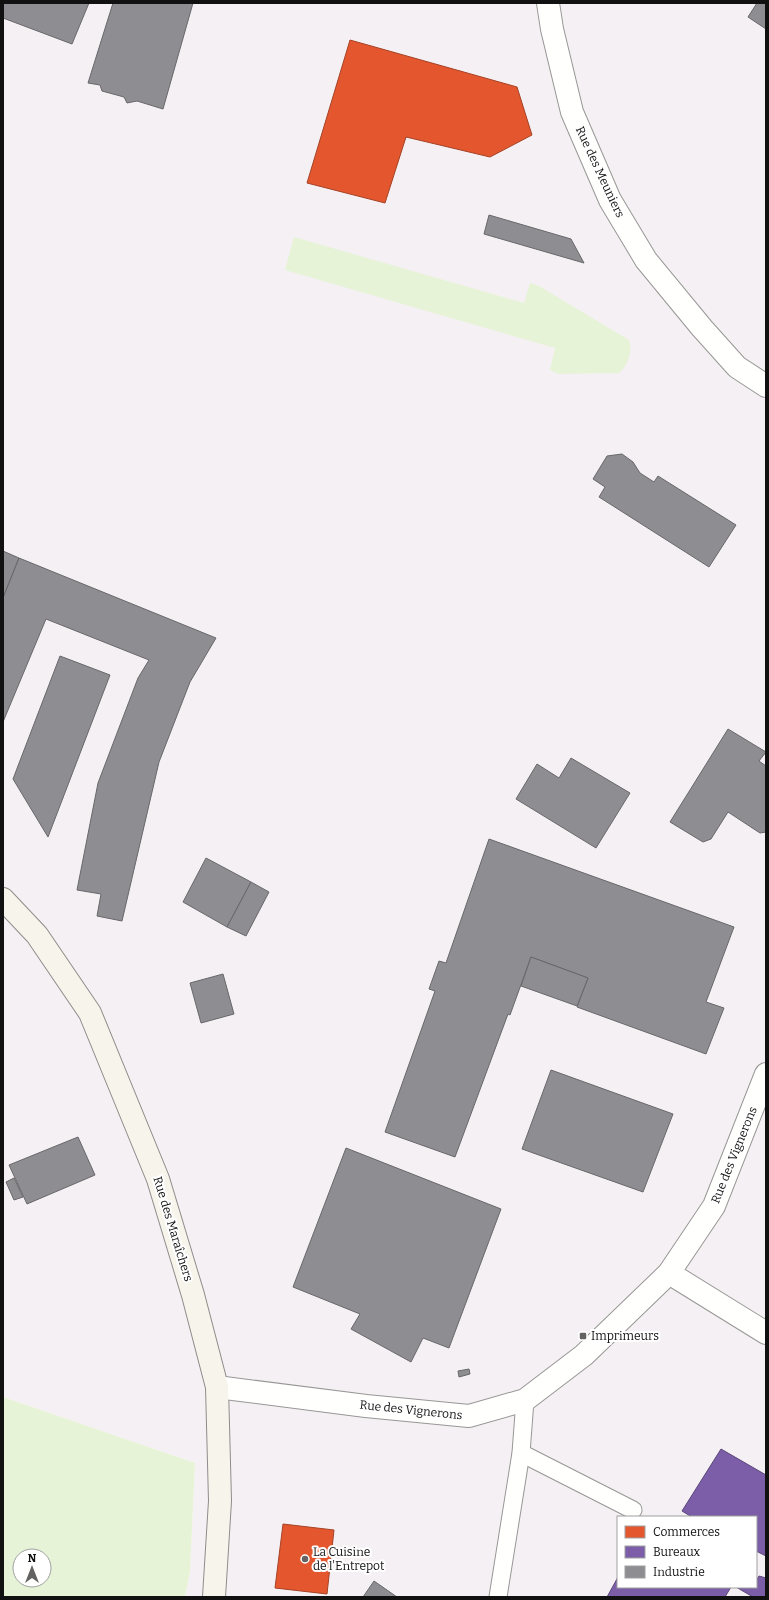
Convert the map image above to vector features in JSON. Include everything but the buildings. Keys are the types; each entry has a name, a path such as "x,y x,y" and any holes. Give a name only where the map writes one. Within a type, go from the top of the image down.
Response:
{"street":[{"name":"Rue des Meuniers","path":"548,3 552,29 572,112 610,200 646,260 702,328 737,367 766,386"},
{"name":"Rue des Maraîchers","path":"3,899 37,935 90,1013 158,1180 193,1295 217,1387 220,1501 214,1597"},
{"name":"Rue des Vignerons","path":"217,1387 366,1406 469,1416 525,1400 584,1355 669,1273 714,1206 766,1074"},
{"path":"669,1273 766,1333"}],"lane":[{"path":"498,1597 521,1453 525,1400"},
{"path":"521,1453 633,1510"}],"shaded area":[{"path":"3,3 766,3 766,1597 185,1597 190,1572 195,1463 3,1397"}],"green space":[{"path":"294,237 524,303 530,283 539,286 629,340 629,358 619,373 558,374 550,370 555,348 285,270"},
{"path":"3,1397 195,1463 190,1572 185,1597 3,1597"}],"place":[{"name":"Imprimeurs","path":"583,1336"},
{"name":"La Cuisine de l'Entrepot","path":"305,1559"}]}
